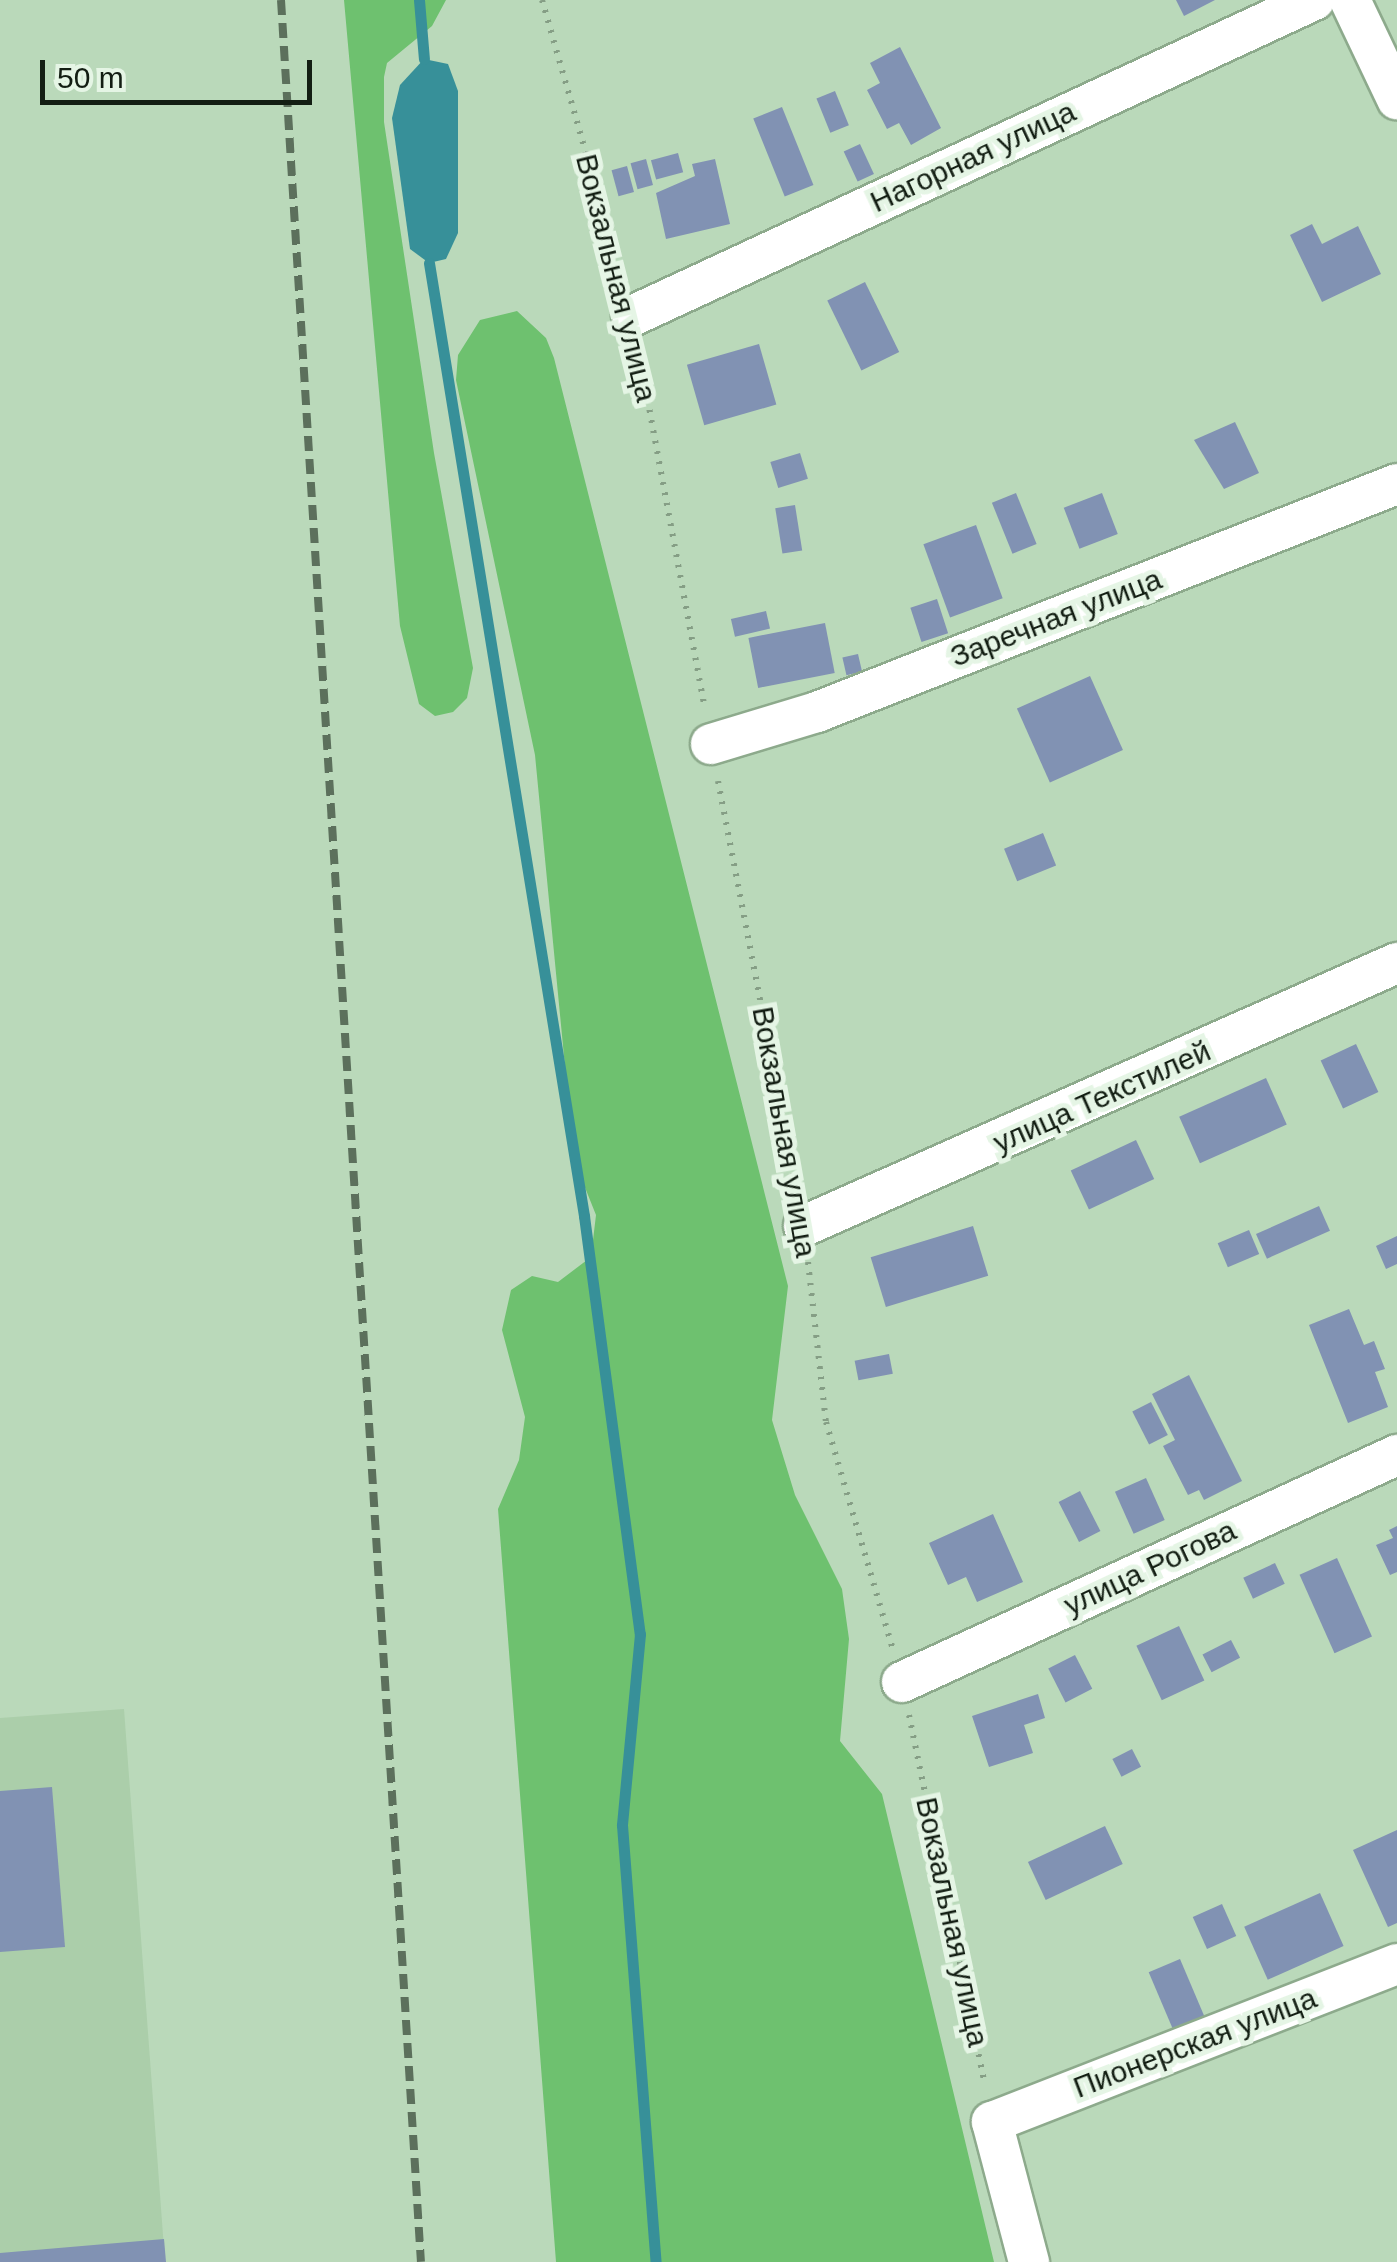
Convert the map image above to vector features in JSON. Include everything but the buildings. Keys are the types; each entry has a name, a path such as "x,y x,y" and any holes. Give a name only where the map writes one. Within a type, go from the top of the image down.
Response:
{"street":[{"name":"Нагорная улица","path":"632,316 1314,0"},
{"path":"1350,0 1397,99"},
{"name":"Заречная улица","path":"711,744 817,712 1397,484"},
{"name":"улица Текстилей","path":"804,1226 1397,963"},
{"name":"улица Рогова","path":"902,1682 1397,1454"},
{"name":"Пионерская улица","path":"992,2122 1397,1964"},
{"path":"992,2122 1029,2262"}],"path":[{"name":"Вокзальная улица","path":"542,0 632,316 804,1226 826,1422 902,1682 992,2122"}],"shaded area":[{"path":"124,1709 165,2262 0,2262 0,1718"}],"green space":[{"path":"344,0 446,0 432,26 387,63 384,77 384,122 434,453 473,668 467,698 453,712 435,716 419,704 400,626"},
{"path":"517,311 546,338 554,358 788,1286 772,1420 795,1495 842,1589 849,1639 840,1741 882,1794 994,2262 556,2262 498,1509 519,1460 525,1417 502,1330 511,1290 532,1276 558,1282 591,1257 596,1215 574,1160 535,755 456,380 458,355 480,320"}],"water":[{"path":"424,59 448,64 458,91 458,233 446,259 429,263 410,249 392,118 400,85"}],"waterway":[{"path":"419,0 424,59"},
{"path":"429,263 584,1216 640,1634 622,1825 656,2262"}],"railway":[{"path":"281,0 421,2262"}]}
